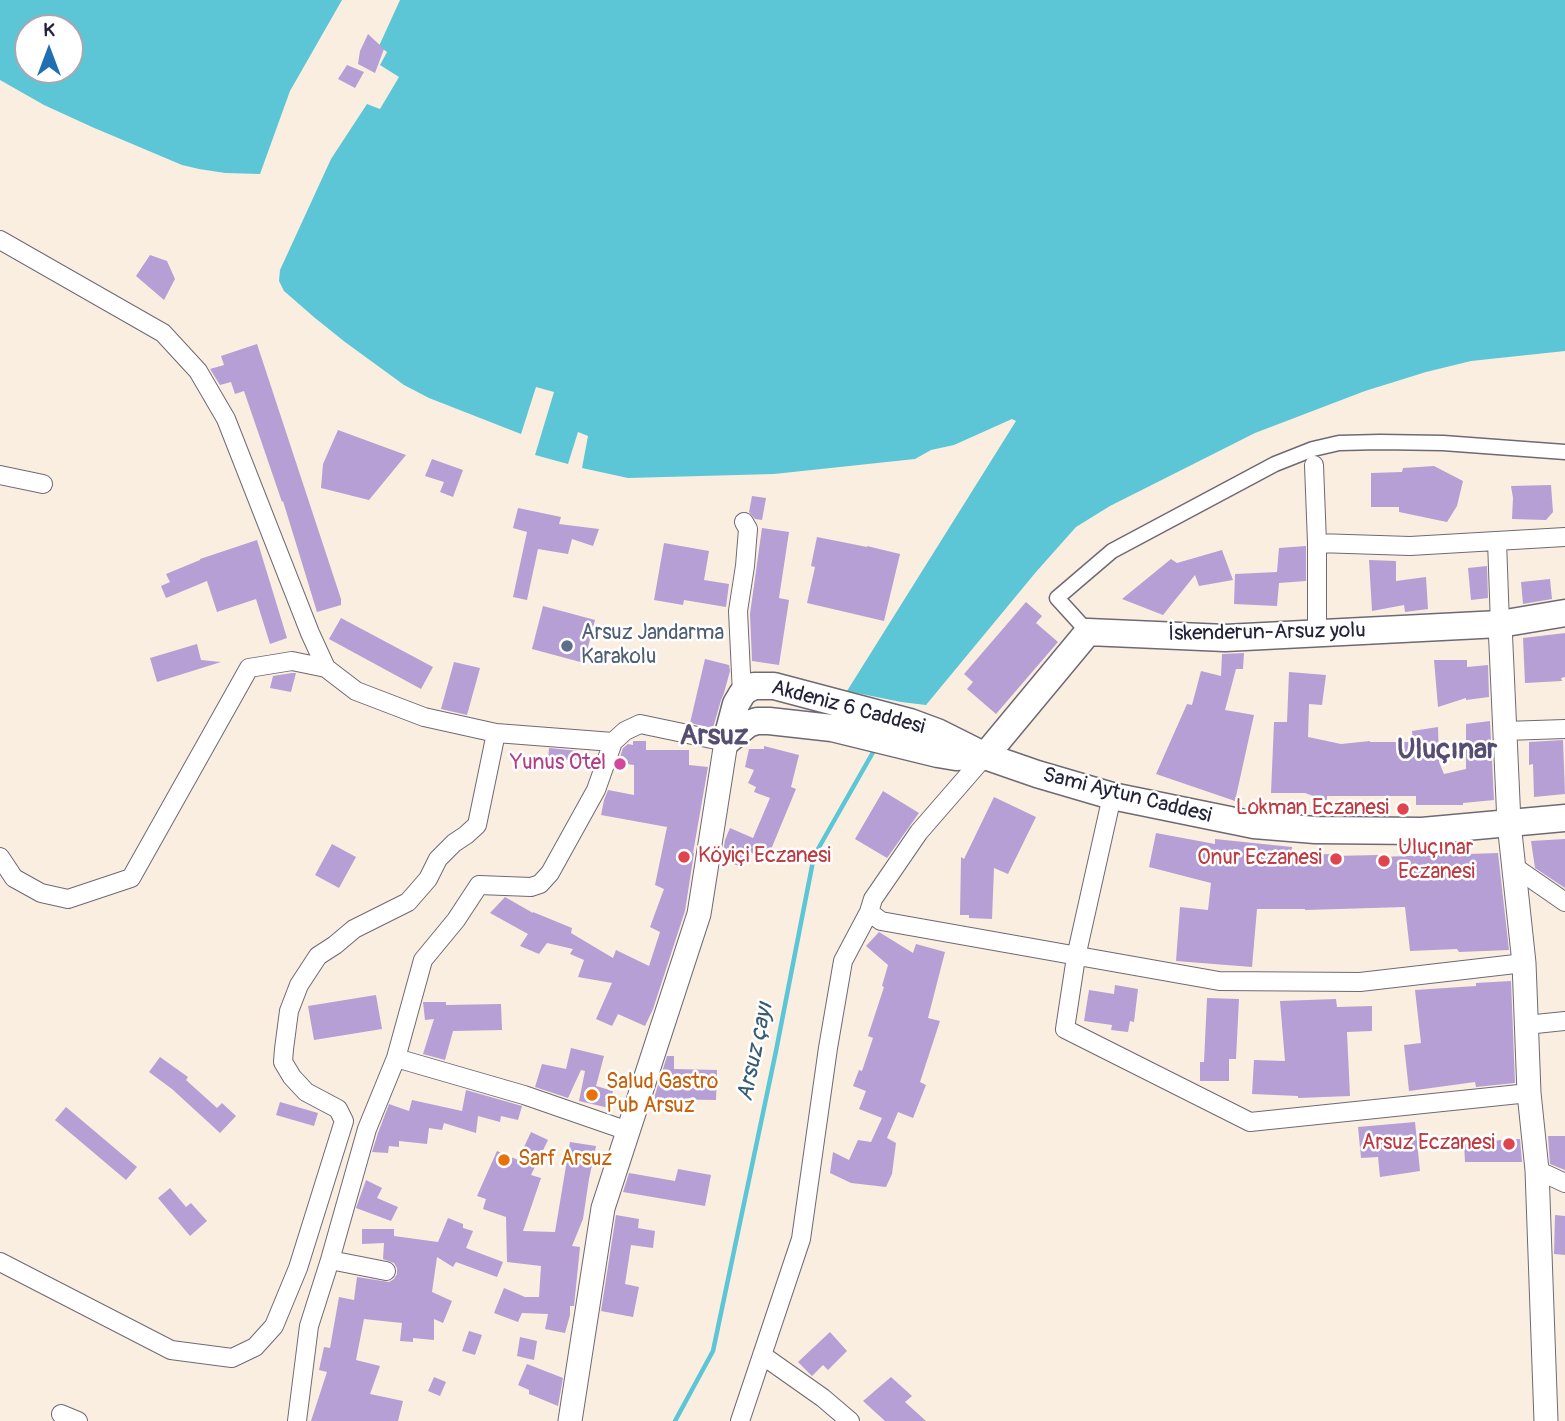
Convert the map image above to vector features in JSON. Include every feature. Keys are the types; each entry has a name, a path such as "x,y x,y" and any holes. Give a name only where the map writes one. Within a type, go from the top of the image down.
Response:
{"main road":[{"name":"İskenderun-Arsuz yolu","path":"1088,632 1224,638 1500,624 1565,613"},
{"path":"985,756 1088,632"},
{"name":"Akdeniz 6 Caddesi","path":"726,743 736,704 742,694 754,687 764,686 793,690 925,727 985,756"},
{"name":"Akdeniz 6 Caddesi","path":"726,743 748,724 757,721 842,731 947,756 985,756"},
{"name":"Sami Aytun Caddesi","path":"985,756 1112,796 1254,825 1315,830 1422,831 1565,818"}],"street":[{"path":"0,240 163,333 198,371 226,419 326,668"},
{"path":"1088,632 1057,598 1112,551 1275,464 1313,449 1339,443 1380,442 1443,443 1565,452"},
{"path":"1314,465 1317,633"},
{"path":"0,475 43,484"},
{"path":"742,694 738,611 748,529 744,522"},
{"path":"1317,543 1410,546 1565,537"},
{"path":"1497,541 1509,823 1524,962 1529,1093 1538,1170 1545,1421"},
{"path":"0,857 14,878 41,893 68,899 131,878 249,668 292,661 326,668 356,691 424,717 496,733 613,743"},
{"path":"297,1421 309,1326 367,1129 396,1058 423,960 456,920 479,885 531,887 540,884 550,873 596,790 613,743 625,731 640,724 726,743 699,914 603,1208 570,1421"},
{"path":"1505,731 1565,729"},
{"path":"0,1262 171,1350 232,1358 255,1347 274,1326 298,1268 344,1121 338,1109 306,1092 292,1077 284,1062 289,1011 299,985 318,956 354,929 408,902 428,878 438,859 477,825 496,733"},
{"path":"740,1421 801,1239 843,961 873,899 919,832 985,756"},
{"path":"1112,796 1076,957 1065,1029 1250,1122 1529,1093"},
{"path":"1513,866 1565,902"},
{"path":"869,912 881,921 1219,981 1360,982 1524,962"},
{"path":"1526,1025 1565,1021"},
{"path":"396,1058 524,1095 628,1131"},
{"path":"1538,1170 1565,1183"},
{"path":"330,1260 386,1271"},
{"path":"762,1355 823,1398 850,1421"},
{"path":"61,1414 78,1421"}],"water":[{"path":"0,0 342,0 290,91 260,174 225,173 182,165 44,105 0,80"},
{"path":"400,0 1565,0 1565,351 1471,361 1426,372 1365,391 1255,433 1110,506 1076,527 926,705 847,691 1016,421 1012,419 954,445 931,450 915,459 774,474 628,478 582,468 588,436 578,432 568,464 535,455 554,392 536,387 521,434 429,398 404,385 315,318 284,291 279,281 280,270 331,159 367,104 380,109 399,77 380,65 387,52 379,46"}],"building":[{"path":"368,34 384,49 375,73 358,64 360,51"},
{"path":"347,65 364,72 355,88 338,79"},
{"path":"150,255 167,261 175,279 164,300 136,276"},
{"path":"257,344 341,599 341,605 317,612 283,501 244,391 235,394 231,382 220,385 210,369 224,365 221,356"},
{"path":"338,430 406,455 369,500 321,488 323,464"},
{"path":"432,459 463,470 453,497 440,492 444,482 425,476"},
{"path":"1434,466 1463,481 1457,506 1447,522 1399,512 1399,507 1371,507 1371,473 1402,472 1403,468"},
{"path":"1551,485 1553,512 1546,520 1512,519 1511,486"},
{"path":"752,496 766,498 762,520 755,519 749,512"},
{"path":"518,508 561,517 559,524 599,529 593,546 572,539 568,554 538,549 527,600 513,597 527,532 513,528"},
{"path":"762,528 789,532 779,598 789,600 779,665 752,661 750,614"},
{"path":"817,537 900,554 884,621 807,603 815,567 811,566"},
{"path":"257,540 287,638 270,644 256,599 217,612 207,581 166,598 161,586 170,582 166,574 200,559"},
{"path":"664,543 709,551 704,580 729,584 726,607 684,600 683,605 654,600"},
{"path":"1306,546 1306,581 1279,583 1277,606 1234,604 1235,574 1277,572 1279,548"},
{"path":"1222,550 1233,580 1199,586 1195,575 1163,615 1122,599 1171,559 1177,563"},
{"path":"1369,560 1396,561 1396,581 1426,577 1428,609 1405,612 1404,605 1372,611"},
{"path":"1487,566 1488,598 1471,600 1468,568"},
{"path":"1550,579 1552,599 1523,604 1521,582"},
{"path":"1026,602 1042,616 1036,623 1058,642 996,714 967,689 973,682 964,674"},
{"path":"543,606 595,620 584,663 532,649"},
{"path":"341,618 433,667 421,689 329,639"},
{"path":"1565,633 1565,677 1561,678 1562,681 1525,683 1523,638"},
{"path":"197,644 201,660 221,662 157,682 150,658"},
{"path":"1244,653 1243,669 1236,669 1225,710 1254,715 1235,801 1156,774 1187,704 1192,705 1201,671 1221,676 1222,654"},
{"path":"705,659 729,665 730,671 713,728 690,723"},
{"path":"1434,660 1467,660 1467,667 1488,665 1489,697 1466,698 1438,707"},
{"path":"454,662 480,668 467,715 441,709"},
{"path":"1289,672 1326,675 1322,705 1309,704 1308,737 1341,744 1370,741 1413,742 1412,731 1438,727 1439,762 1444,774 1466,769 1466,724 1490,721 1494,800 1463,805 1416,805 1416,796 1327,796 1327,801 1305,793 1271,793 1274,722 1287,722"},
{"path":"296,673 291,692 270,688 273,676"},
{"path":"1563,740 1565,794 1534,797 1529,742"},
{"path":"633,741 646,741 646,750 689,750 689,765 708,767 685,911 653,1009 645,1026 618,1014 612,1026 596,1019 612,983 578,977 584,960 570,954 573,949 547,943 539,954 520,946 528,934 490,913 505,897 533,913 572,928 571,933 613,958 616,950 649,966 660,932 650,927 664,889 655,885 667,827 601,815 608,790 634,795 634,765 618,763 623,748 628,744 633,745"},
{"path":"764,746 799,755 791,787 796,789 767,859 747,851 741,867 722,859 725,840 730,828 753,838 770,798 754,792 756,787 748,783 754,770 745,767 749,749 764,749"},
{"path":"549,748 579,751 578,759 548,762"},
{"path":"883,791 919,813 887,858 855,839"},
{"path":"994,797 1036,817 1008,874 994,868 992,919 969,918 969,915 960,915 961,857 964,859"},
{"path":"1156,833 1215,844 1215,839 1292,847 1291,855 1379,857 1498,853 1509,950 1410,951 1405,907 1257,909 1252,967 1176,961 1180,907 1208,910 1211,883 1149,867"},
{"path":"1565,839 1565,888 1535,868 1531,841"},
{"path":"332,844 356,857 339,888 315,875"},
{"path":"879,932 913,953 916,944 945,952 928,1018 940,1021 920,1082 926,1085 913,1118 898,1112 887,1138 896,1143 892,1174 886,1187 851,1183 830,1173 833,1152 849,1160 858,1140 871,1142 882,1118 859,1109 866,1091 853,1086 859,1070 862,1071 873,1038 868,1036 884,987 882,986 888,965 866,946"},
{"path":"1511,981 1515,1083 1476,1087 1475,1082 1409,1091 1404,1045 1421,1043 1415,990"},
{"path":"1115,985 1138,989 1134,1022 1130,1021 1128,1032 1111,1030 1112,1025 1084,1021 1089,990 1114,994"},
{"path":"376,995 382,1029 314,1040 308,1006"},
{"path":"1207,998 1239,999 1236,1059 1229,1059 1229,1081 1200,1081 1200,1062 1204,1062"},
{"path":"1336,999 1337,1007 1372,1006 1372,1031 1347,1032 1350,1096 1298,1098 1252,1094 1254,1060 1285,1061 1280,1001"},
{"path":"423,1002 446,1002 446,1005 501,1004 502,1030 453,1031 445,1060 423,1054 434,1019 425,1020"},
{"path":"571,1048 604,1056 596,1086 613,1091 609,1108 579,1101 585,1071 581,1070 568,1098 535,1087 542,1064 566,1069"},
{"path":"667,1056 674,1056 674,1069 717,1070 716,1100 655,1099"},
{"path":"160,1057 188,1077 186,1080 217,1108 222,1103 236,1116 220,1133 149,1072"},
{"path":"466,1090 522,1106 518,1120 501,1116 500,1122 478,1116 476,1133 444,1123 442,1130 429,1128 427,1144 399,1141 399,1147 389,1146 388,1153 372,1152 389,1104 409,1111 412,1100 462,1111"},
{"path":"280,1102 318,1113 314,1126 276,1115"},
{"path":"66,1107 137,1167 126,1180 55,1120"},
{"path":"1415,1122 1420,1171 1380,1177 1378,1157 1361,1158 1358,1127"},
{"path":"531,1132 548,1140 531,1175 541,1178 523,1231 555,1232 570,1142 596,1146 583,1219 572,1246 580,1247 574,1306 570,1306 565,1333 545,1329 548,1314 522,1313 518,1322 494,1313 504,1288 525,1297 539,1297 541,1266 507,1262 506,1217 483,1209 486,1199 477,1196 497,1151 518,1160"},
{"path":"1548,1136 1565,1136 1565,1170 1550,1164"},
{"path":"1520,1139 1522,1162 1465,1162 1464,1144"},
{"path":"678,1169 711,1175 705,1206 623,1192 629,1173 675,1181"},
{"path":"366,1180 382,1188 377,1198 398,1207 391,1221 356,1208"},
{"path":"170,1188 186,1207 191,1203 207,1221 190,1236 158,1198"},
{"path":"616,1215 639,1219 638,1228 655,1231 653,1248 631,1245 625,1284 639,1287 633,1317 601,1311"},
{"path":"1555,1215 1565,1216 1565,1255 1554,1254"},
{"path":"448,1218 473,1231 466,1248 503,1262 497,1277 456,1262 453,1267 437,1257 432,1292 452,1301 443,1323 434,1319 434,1340 413,1338 413,1342 400,1341 402,1323 364,1319 356,1360 380,1366 370,1394 403,1401 398,1421 311,1421 327,1372 319,1370 324,1347 330,1348 339,1297 354,1300 357,1277 389,1282 397,1274 394,1263 383,1259 384,1243 362,1244 362,1229 394,1229 394,1236 438,1242"},
{"path":"469,1331 482,1335 475,1355 462,1351"},
{"path":"830,1332 847,1351 828,1370 823,1365 812,1376 798,1362"},
{"path":"520,1337 537,1341 534,1360 517,1356"},
{"path":"527,1364 563,1378 558,1406 529,1394 529,1390 518,1385"},
{"path":"434,1377 446,1382 440,1396 428,1391"},
{"path":"891,1377 912,1396 905,1402 926,1421 885,1421 863,1401"}],"waterway":[{"name":"Arsuz çayı","path":"675,1421 713,1351 814,856 876,747"}],"place":[{"name":"Arsuz Jandarma Karakolu","path":"567,646"},
{"name":"Yunus Otel","path":"620,764"},
{"name":"Lokman Eczanesi","path":"1403,809"},
{"name":"Köyiçi Eczanesi","path":"684,857"},
{"name":"Onur Eczanesi","path":"1336,859"},
{"name":"Uluçınar Eczanesi","path":"1384,861"},
{"name":"Salud Gastro Pub Arsuz","path":"592,1095"},
{"name":"Arsuz Eczanesi","path":"1509,1144"},
{"name":"Sarf Arsuz","path":"504,1160"}],"district":[{"name":"Arsuz","path":"714,737"},
{"name":"Uluçınar","path":"1447,751"}]}
